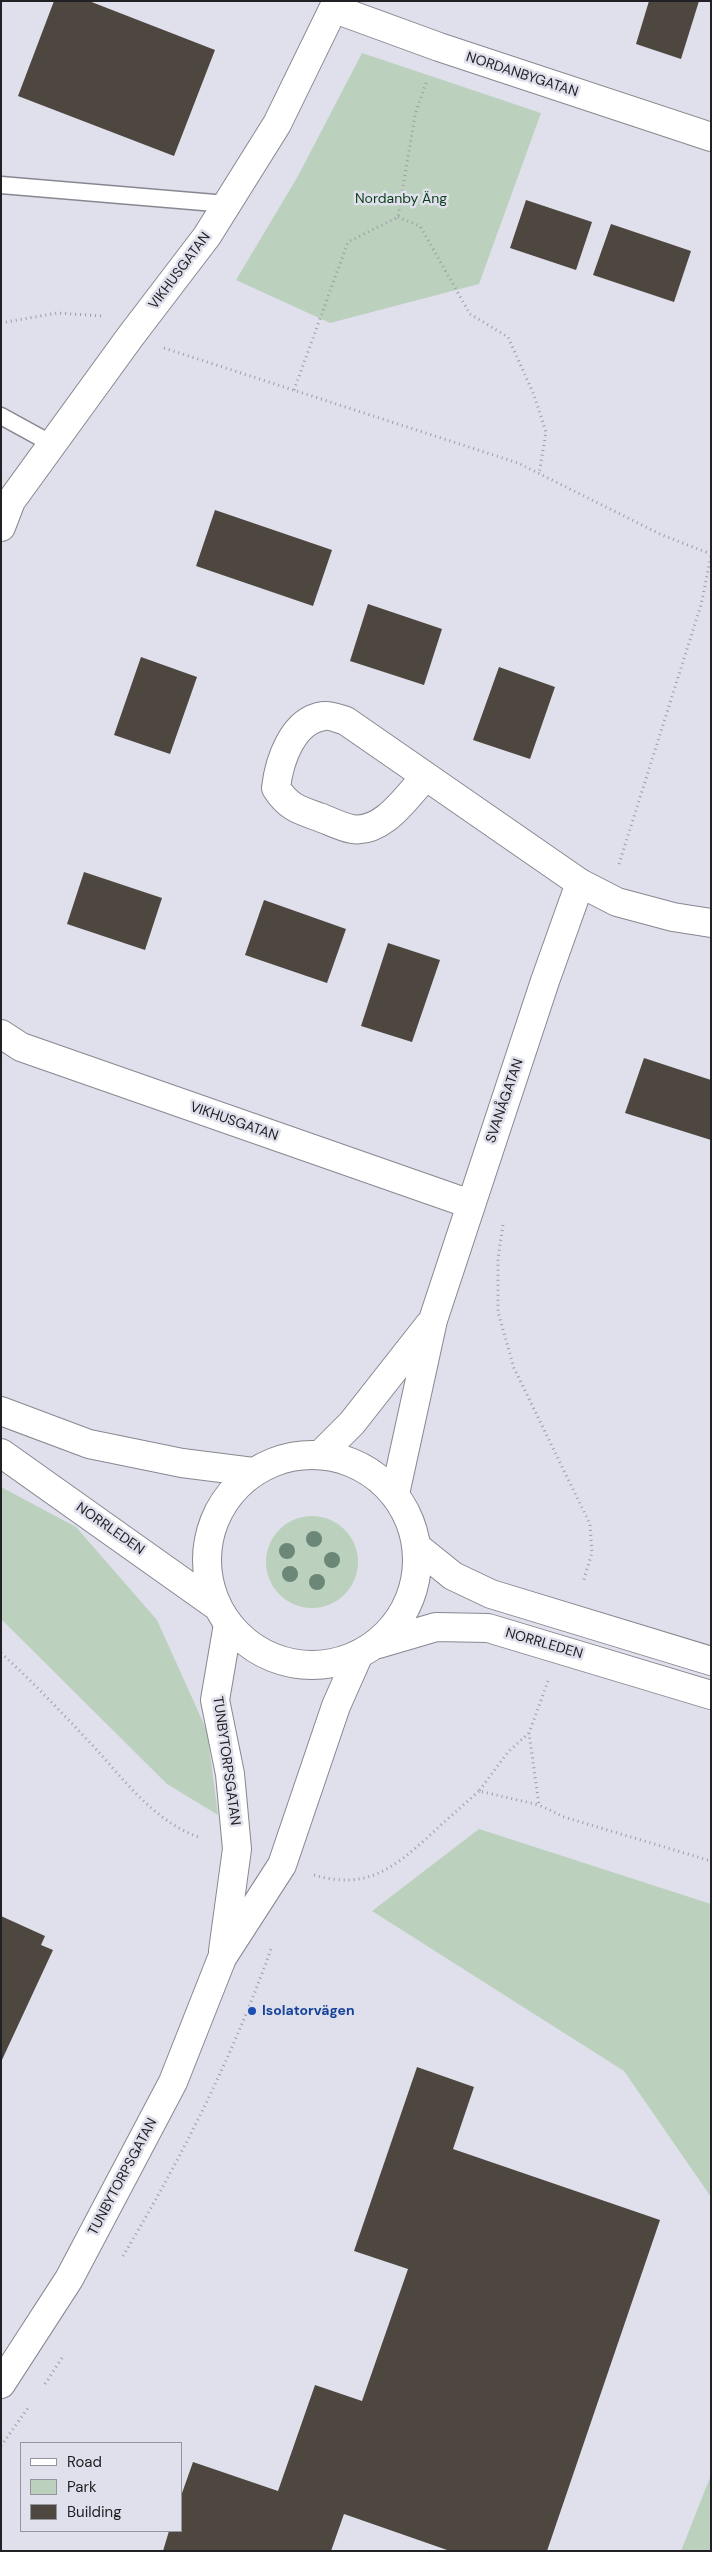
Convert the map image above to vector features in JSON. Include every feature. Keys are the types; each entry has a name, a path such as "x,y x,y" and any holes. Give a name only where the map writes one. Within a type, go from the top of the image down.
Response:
{"street":[{"name":"NORDANBYGATAN","path":"336,5 439,47 711,137"},
{"name":"VIKHUSGATAN","path":"1,527 11,501 206,236 277,124 336,5"},
{"path":"425,777 386,818 372,827 353,829 298,810 285,802 276,788 278,773 288,746 306,722 325,715 346,721 580,883 618,902 673,917 711,923"},
{"name":"SVANÅGATAN","path":"395,1494 433,1320 545,981 580,883"},
{"name":"VIKHUSGATAN","path":"1,1034 21,1047 470,1204"},
{"name":"SVANÅGATAN","path":"321,1454 352,1423 433,1320"},
{"path":"1,1411 90,1444 182,1463 253,1472"},
{"name":"NORRLEDEN","path":"1,1453 223,1616 241,1638 261,1652 300,1665 341,1662 367,1649 436,1626 488,1628 711,1695"},
{"path":"223,1616 210,1589 207,1568 211,1530 224,1500 237,1485 253,1472 275,1460 297,1455 321,1454 343,1458 359,1465 381,1479 395,1494 404,1506 412,1524 417,1547 418,1566 414,1589 408,1605 398,1621 367,1649"},
{"path":"417,1547 453,1576 491,1594 711,1661"},
{"name":"TUNBYTORPSGATAN","path":"222,1958 237,1850 230,1774 215,1700 223,1616"},
{"name":"TUNBYTORPSGATAN","path":"1,2384 70,2279 173,2082 222,1958 282,1866 336,1706 367,1649"}],"lane":[{"path":"1,185 226,204"},
{"path":"1,416 52,444"}],"path":[{"path":"398,217 415,115 439,47"},
{"path":"294,390 348,242 398,217 420,226 470,314 508,337 534,394 546,432 539,474"},
{"path":"1,323 57,313 101,315 130,337 518,463 662,535 711,555 701,605 608,898"},
{"path":"506,1216 498,1259 498,1312 514,1368 590,1524 592,1554 583,1582"},
{"path":"549,1678 529,1733 508,1752 478,1791 539,1805 564,1817 711,1862"},
{"path":"529,1733 539,1805"},
{"path":"200,2116 252,2002 274,1940"}],"green space":[{"name":"Nordanby Äng","path":"362,53 541,113 479,284 330,323 236,280 298,176"},
{"path":"1,1487 76,1527 157,1620 207,1731 218,1815 167,1784 1,1619"},
{"path":"312,1516 330,1519 345,1529 355,1544 358,1562 355,1580 345,1595 330,1605 312,1608 294,1605 279,1595 269,1580 266,1562 269,1544 279,1529 294,1519"},
{"path":"479,1829 711,1904 711,2197 624,2071 372,1911"},
{"path":"711,2475 711,2551 681,2551"}],"building":[{"path":"54,1 89,1 215,50 174,156 18,96"},
{"path":"649,1 699,1 681,59 636,44"},
{"path":"526,200 592,222 576,270 510,248"},
{"path":"611,224 691,251 674,302 593,275"},
{"path":"215,510 332,550 313,606 196,566"},
{"path":"368,604 442,629 424,685 350,661"},
{"path":"141,657 197,677 170,754 114,735"},
{"path":"499,667 555,687 530,759 473,740"},
{"path":"84,872 162,898 145,950 67,924"},
{"path":"264,900 346,929 327,983 245,955"},
{"path":"388,943 440,960 412,1042 361,1026"},
{"path":"644,1058 711,1080 711,1140 625,1113"},
{"path":"1,1916 45,1936 41,1945 53,1950 1,2062"},
{"path":"417,2067 474,2087 453,2149 660,2220 547,2551 450,2551 344,2514 331,2551 163,2551 169,2532 182,2532 182,2493 193,2462 278,2491 315,2385 362,2401 408,2269 354,2251"}],"place":[{"name":"Isolatorvägen","path":"252,2011"}]}
